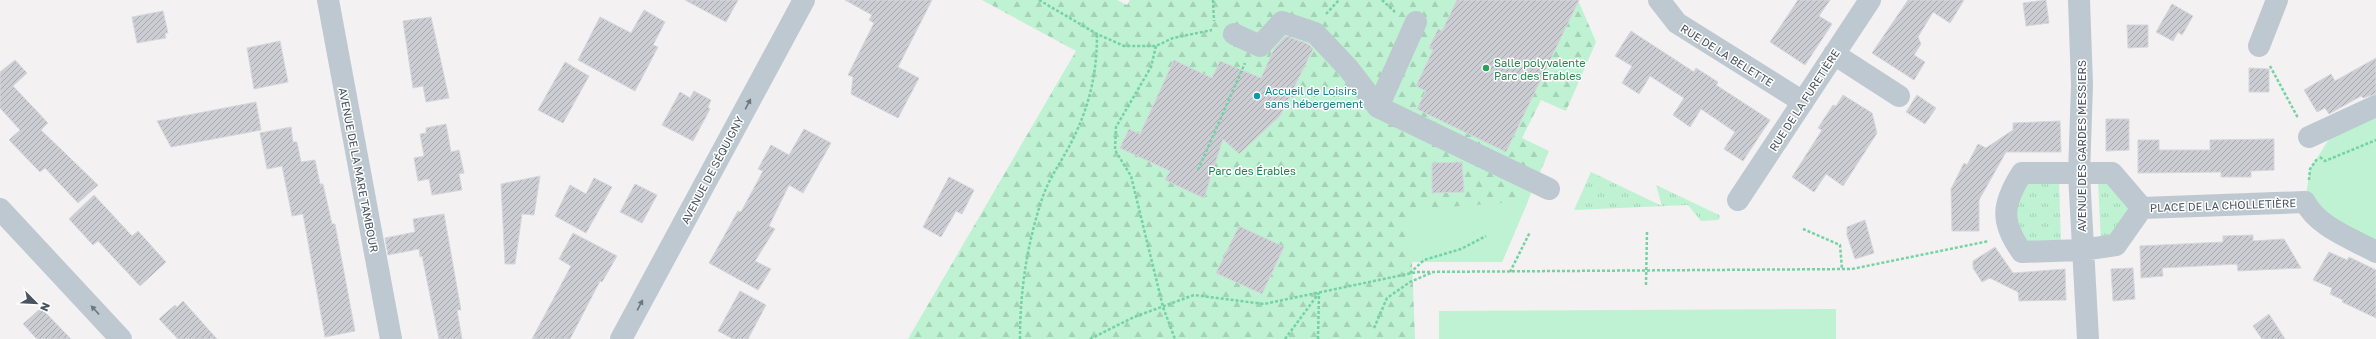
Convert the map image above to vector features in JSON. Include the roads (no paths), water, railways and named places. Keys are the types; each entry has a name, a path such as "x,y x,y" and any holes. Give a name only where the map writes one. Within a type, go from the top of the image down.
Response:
{"street":[{"name":"AVENUE DE LA MARE TAMBOUR","path":"328,0 391,339"},
{"name":"AVENUE DE SÉQUIGNY","path":"621,339 804,0"},
{"name":"RUE DE LA BELETTE","path":"1659,0 1677,23 1803,102"},
{"name":"RUE DE LA FURETIÈRE","path":"1738,200 1870,0"},
{"name":"AVENUE DES GARDES MESSIERS","path":"2079,0 2082,85 2079,174 2088,339"},
{"path":"2260,46 2277,0"},
{"path":"1224,31 1260,46 1282,22 1315,32 1348,68 1378,108 1549,189"},
{"path":"1378,108 1416,22"},
{"path":"1834,54 1899,96"},
{"path":"2309,136 2376,106"},
{"name":"PLACE DE LA CHOLLETIÈRE","path":"2022,173 2112,173 2142,208 2116,245 2082,250 2022,252 2011,237 2005,216 2010,191 2022,173"},
{"name":"PLACE DE LA CHOLLETIÈRE","path":"2142,208 2305,202 2311,214 2376,252"},
{"path":"0,209 122,339"}],"place":[{"name":"Salle polyvalente Parc des Erables","path":"1486,68"},
{"name":"Accueil de Loisirs sans hébergement","path":"1257,96"}],"park label":[{"name":"Parc des Érables","path":"1252,170"}]}
